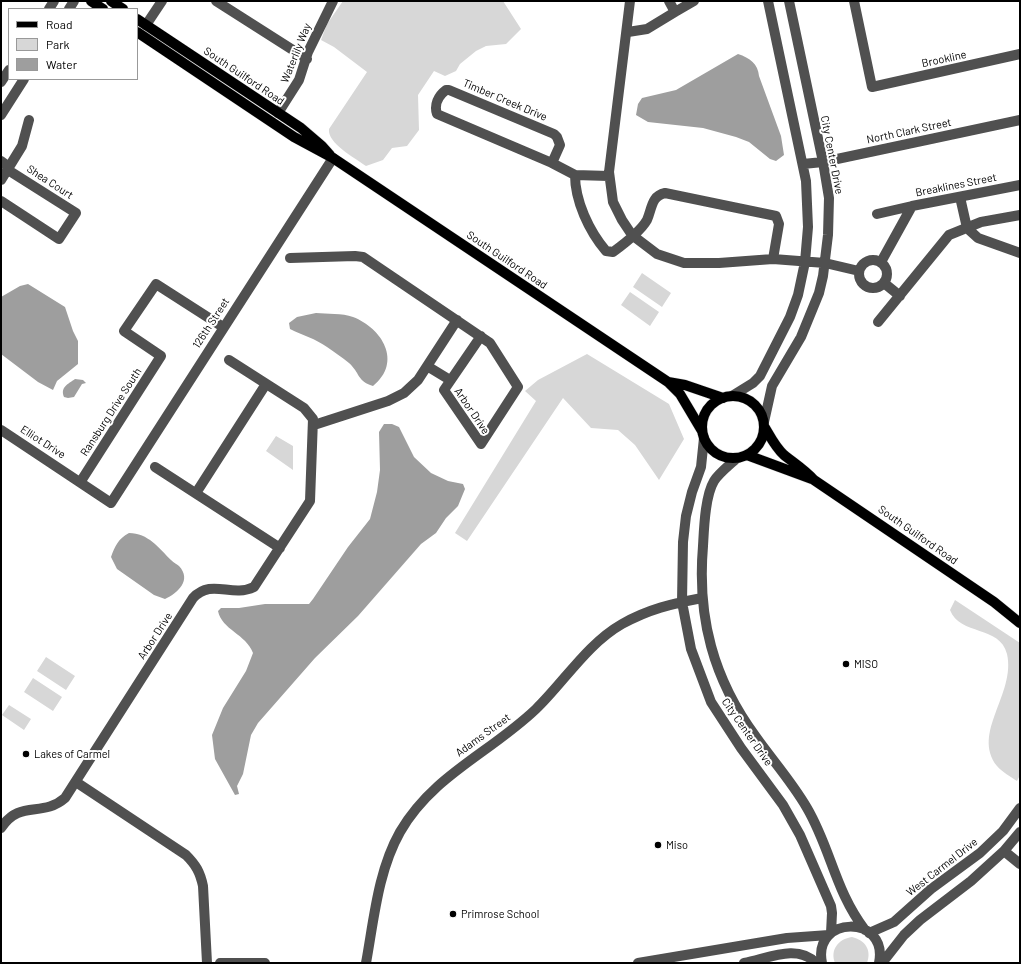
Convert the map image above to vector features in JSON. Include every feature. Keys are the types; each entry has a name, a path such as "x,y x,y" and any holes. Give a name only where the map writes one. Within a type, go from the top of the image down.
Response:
{"main road":[{"path":"91,1 102,8"},
{"path":"111,1 122,8"},
{"name":"South Guilford Road","path":"138,20 278,113 322,146 333,158"},
{"name":"South Guilford Road","path":"138,33 294,137 333,158 668,382 680,394 703,434"},
{"name":"South Guilford Road","path":"668,382 685,385 727,397"},
{"path":"727,397 744,398 755,405 762,416 764,424 760,443 742,456 720,455 710,448 703,434 705,413 712,404 727,397"},
{"name":"South Guilford Road","path":"764,424 773,442 784,454 801,467 814,480 1007,612 1020,623"},
{"name":"South Guilford Road","path":"742,456 814,480"},
{"name":"South Guilford Road","path":"1007,612 1020,616"}],"street":[{"path":"146,25 162,1"},
{"path":"216,1 307,59"},
{"name":"Waterlily Way","path":"278,113 300,80 320,25 333,1"},
{"path":"630,1 628,32 610,157 609,176 614,202 622,220 632,235 657,254 684,263 719,263 773,259 825,264 859,271"},
{"path":"669,1 675,12"},
{"path":"628,32 647,29 694,1"},
{"path":"727,397 753,383 765,368 790,317 801,284 805,262 808,227 806,180 768,1"},
{"name":"City Center Drive","path":"764,424 772,386 801,337 819,293 825,264 829,198 823,162 789,1"},
{"name":"Brookline","path":"854,1 872,87 1020,54"},
{"path":"1,82 8,72"},
{"path":"1,115 23,80"},
{"name":"Timber Creek Drive","path":"552,163 560,145 554,134 450,90 446,90 440,95 436,104 437,114 552,163 576,175 609,176"},
{"path":"1,180 6,166 22,146 29,120"},
{"name":"North Clark Street","path":"802,164 823,162 1020,120"},
{"name":"126th Street","path":"111,503 333,158"},
{"name":"Shea Court","path":"1,201 59,238 76,213 6,166"},
{"path":"576,175 575,187 587,221 606,251 613,252 632,235 648,218 653,201 660,194 665,193 776,216 779,224 773,259"},
{"name":"Breaklines Street","path":"881,262 912,206 1020,185"},
{"path":"960,197 967,228 978,238 1020,253"},
{"path":"878,214 912,206"},
{"path":"878,322 949,235 981,222 1020,215"},
{"name":"Arbor Drive","path":"290,258 361,256 481,336 490,343 518,387 481,444 444,390 481,336"},
{"path":"873,260 881,262 887,272 884,282 877,287 869,287 860,279 859,271 866,262 873,260"},
{"path":"884,282 900,296"},
{"name":"Ransburg Drive South","path":"81,481 161,356 124,331 156,284 223,327"},
{"path":"229,360 304,408 311,415 314,425 404,394 418,380 457,320"},
{"name":"Arbor Drive","path":"427,366 450,380"},
{"path":"196,493 266,384"},
{"name":"Arbor Drive","path":"1,828 14,813 58,805 66,798 193,598 204,589 216,588 239,592 254,587 310,501 314,425"},
{"name":"Elliot Drive","path":"1,430 81,481 111,503"},
{"name":"City Center Drive","path":"703,434 701,468 692,492 686,516 683,542 682,602 691,649 702,682 723,722 783,805 800,835 830,906 830,934"},
{"name":"City Center Drive","path":"742,456 718,477 709,491 701,569 702,598 708,640 716,664 729,694 755,736 788,779 808,809 820,832 844,898 879,946 881,963"},
{"path":"155,467 280,548"},
{"name":"Adams Street","path":"366,963 378,897 390,852 410,815 422,800 448,776 509,732 535,710 599,640 621,625 648,612 666,605 702,598"},
{"path":"76,782 186,855 196,865 200,873 203,886 207,963"},
{"name":"West Carmel Drive","path":"867,931 894,922 931,889 980,853 1003,831 1020,808"},
{"path":"881,963 904,935 920,920 967,884 1004,850 1020,832"},
{"path":"1004,850 1020,864"},
{"path":"638,963 787,938 830,934 846,926 858,927 867,931"},
{"path":"822,963 822,947 830,934"},
{"path":"744,963 793,953 805,955 816,963"},
{"path":"220,963 265,963"}],"green space":[{"path":"343,1 503,1 521,29 506,44 486,46 476,51 460,64 456,71 445,76 434,71 418,95 419,130 407,146 392,148 383,160 366,166 343,150 332,140 329,129 367,72 334,47 321,40 327,24"},
{"path":"642,273 671,293 662,307 633,287"},
{"path":"630,292 659,312 650,326 621,305"},
{"path":"587,354 669,404 684,439 659,480 635,445 618,430 591,428 563,398 467,541 455,533 536,401 525,391 538,380"},
{"path":"276,436 293,446 293,470 266,451"},
{"path":"955,600 1020,643 1020,775 1017,781 997,766 990,753 989,740 991,727 1006,684 1008,669 1007,654 1003,645 997,639 989,634 962,624 955,618 950,610"},
{"path":"46,657 75,676 66,690 37,671"},
{"path":"33,678 62,697 53,711 24,692"},
{"path":"9,705 31,719 24,730 2,715"},
{"path":"852,937 861,940 866,946 869,954 867,963 835,963 834,950 836,946 843,940"}],"water":[{"path":"738,54 753,62 757,68 781,136 784,155 776,161 770,159 749,142 736,137 703,128 648,122 636,115 638,104 642,98 676,90"},
{"path":"28,284 65,307 78,341 78,364 57,381 53,390 38,382 1,354 1,297 20,286"},
{"path":"316,313 339,314 353,317 373,329 380,337 388,357 387,367 382,377 373,386 364,382 349,363 323,344 290,329 289,323 297,317"},
{"path":"75,379 83,380 86,383 82,384 74,397 64,397 64,388"},
{"path":"384,424 392,424 399,427 414,457 431,473 448,481 463,484 465,489 458,506 446,518 436,533 421,544 358,616 315,658 258,723 251,735 243,774 237,786 239,794 235,795 215,759 212,735 223,708 246,671 253,653 245,641 224,623 218,611 221,608 239,608 265,604 309,604 348,547 370,519 377,492 380,470 379,432"},
{"path":"129,533 147,538 179,566 183,571 184,581 179,590 165,599 154,595 117,569 111,557 117,543"}],"place":[{"name":"MISO","path":"846,664"},
{"name":"Lakes of Carmel","path":"26,754"},
{"name":"Miso","path":"658,845"},
{"name":"Primrose School","path":"453,914"}]}
